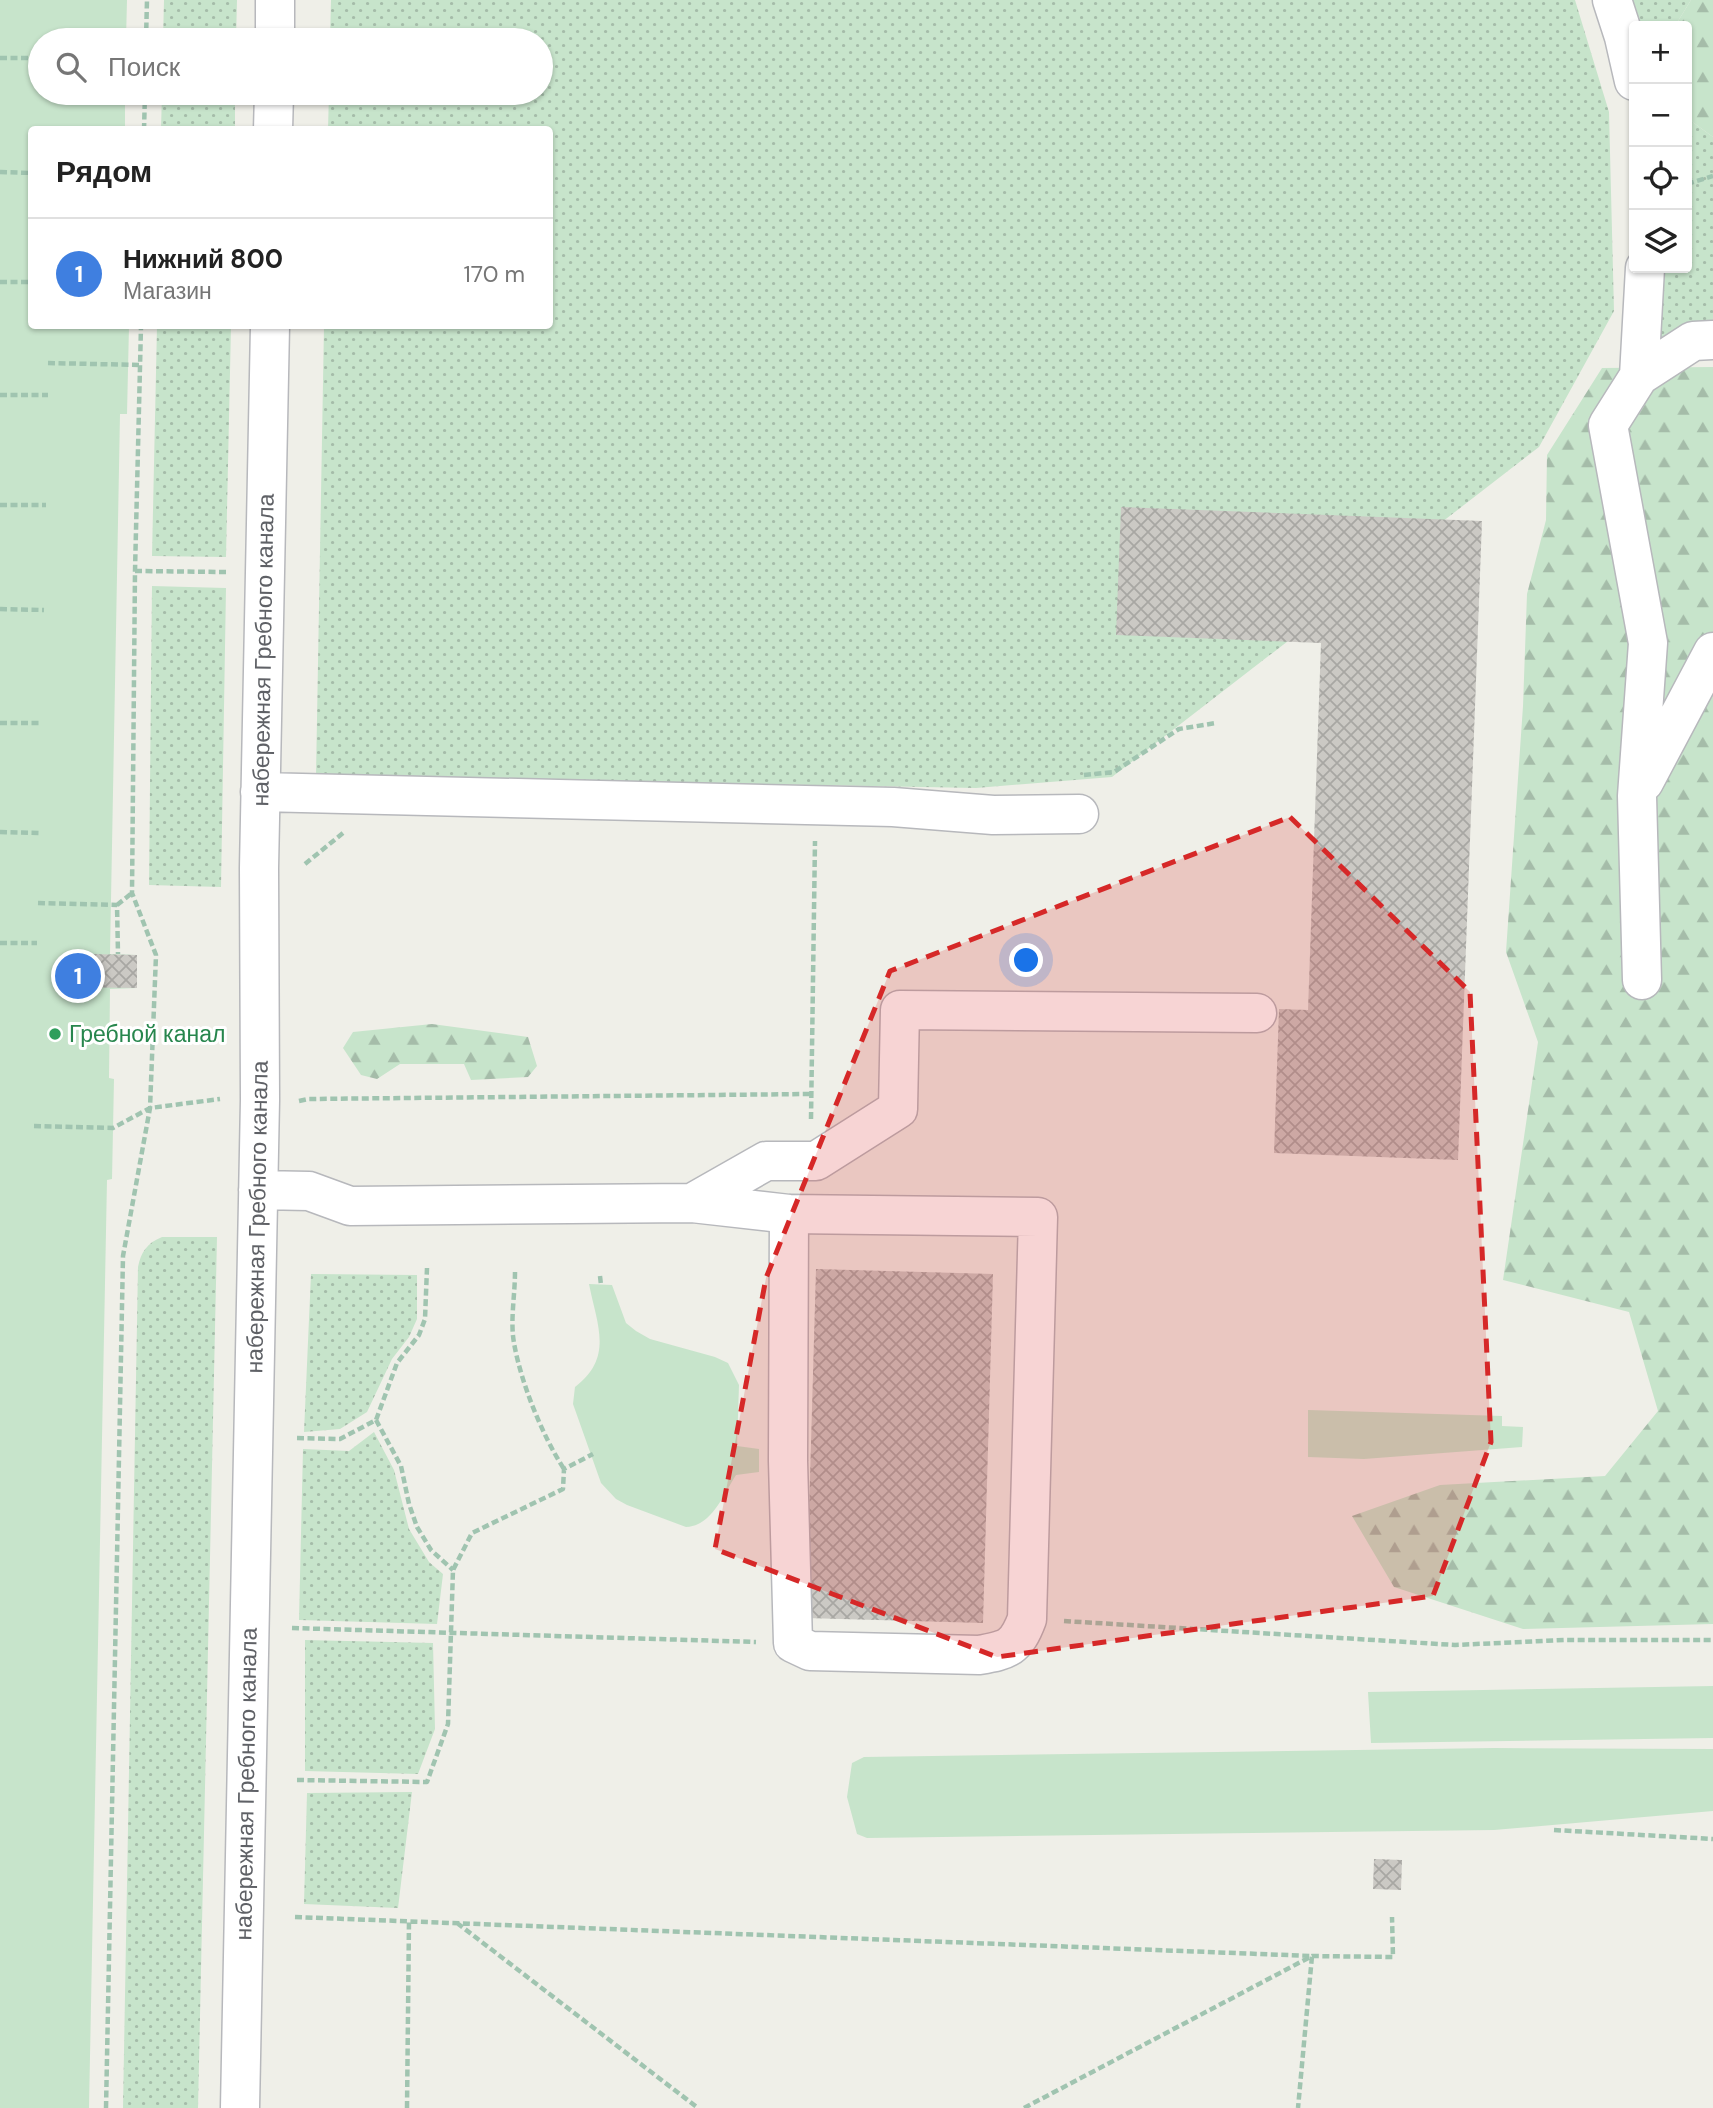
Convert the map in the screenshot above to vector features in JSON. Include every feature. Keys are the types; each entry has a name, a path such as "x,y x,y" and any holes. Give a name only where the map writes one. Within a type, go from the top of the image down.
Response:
{"street":[{"path":"275,0 275,28"},
{"path":"1612,0 1629,59"},
{"path":"273,126 274,105"},
{"path":"1639,376 1645,273"},
{"name":"набережная Гребного канала","path":"240,2108 258,1190 260,792 270,329"},
{"path":"1642,981 1637,796 1648,643 1608,425 1639,376 1706,336"},
{"path":"1637,796 1713,652"},
{"path":"260,792 893,807 993,815 1079,814"},
{"path":"692,1203 766,1161 816,1161 898,1109 900,1010 1257,1013"},
{"path":"258,1190 309,1191 350,1206 692,1203 789,1214 1038,1217 1027,1619 1019,1640 1004,1651 979,1655 810,1651 793,1643 788,1461 789,1214"}],"path":[{"path":"146,28 147,0"},
{"path":"0,58 28,58"},
{"path":"144,126 145,105"},
{"path":"0,172 28,173"},
{"path":"1692,182 1713,176"},
{"path":"0,282 28,282"},
{"path":"106,2108 123,1256 150,1108 156,955 132,893 141,329"},
{"path":"48,363 140,365"},
{"path":"0,395 48,395"},
{"path":"0,505 46,505"},
{"path":"135,571 226,572"},
{"path":"0,609 44,610"},
{"path":"0,723 41,723"},
{"path":"1078,776 1114,772 1179,729 1216,723"},
{"path":"0,832 40,833"},
{"path":"810,1161 816,836"},
{"path":"38,903 117,905 132,893"},
{"path":"117,905 117,954"},
{"path":"0,943 37,943"},
{"path":"299,1101 811,1094"},
{"path":"34,1126 113,1128 150,1108 220,1099"},
{"path":"297,1438 340,1439 376,1420 397,1363 419,1335 425,1320 427,1268"},
{"path":"296,1780 427,1782 448,1724 453,1570 472,1532 563,1489 564,1469 549,1445 528,1391 514,1342 515,1272"},
{"path":"600,1276 601,1285"},
{"path":"376,1420 401,1466 417,1527 431,1550 453,1570"},
{"path":"564,1469 593,1454"},
{"path":"1027,1619 1455,1646 1564,1640 1713,1640"},
{"path":"292,1628 793,1643"},
{"path":"1554,1830 1713,1839"},
{"path":"295,1917 1393,1957 1392,1917"},
{"path":"407,2108 409,1920"},
{"path":"457,1922 698,2108"},
{"path":"1024,2108 1312,1956"},
{"path":"1298,2108 1312,1956"}],"highlighted area":[{"path":"1290,817 1470,992 1491,1442 1433,1596 997,1657 715,1549 766,1278 890,971"}],"green space":[{"name":"Гребной канал","path":"0,0 127,0 126,28 28,28 28,105 125,105 125,126 28,126 28,329 129,329 127,414 120,414 110,954 137,955 137,988 110,989 109,1078 114,1079 112,1179 107,1180 89,2108 0,2108"},
{"path":"164,0 237,0 236,28 163,28"},
{"path":"331,0 1575,0 1609,112 1614,311 1539,447 1112,777 976,788 316,776 324,329 553,329 553,126 328,126 329,105 553,105 553,28 330,28"},
{"path":"1623,0 1691,0 1678,21 1632,21"},
{"path":"1691,0 1713,0 1713,137 1692,122 1692,21 1678,21"},
{"path":"162,105 235,105 235,126 161,126"},
{"path":"1692,122 1713,137 1713,347 1656,360 1661,273 1692,273"},
{"path":"157,329 231,329 226,557 152,556"},
{"path":"1713,367 1713,1624 1523,1629 1394,1587 1352,1516 1440,1485 1605,1476 1658,1411 1629,1312 1503,1280 1538,1042 1506,952 1523,706 1527,594 1546,520 1547,455 1602,368"},
{"path":"152,586 226,588 221,887 149,885"},
{"path":"432,1024 528,1037 537,1066 528,1077 471,1080 464,1064 400,1064 377,1079 361,1075 343,1048 353,1032"},
{"path":"162,1237 217,1237 198,2108 123,2108 138,1267 146,1249"},
{"path":"311,1274 417,1275 417,1319 409,1337 392,1359 367,1412 340,1429 304,1432"},
{"path":"589,1284 612,1285 626,1323 636,1331 650,1339 728,1363 739,1385 737,1446 759,1449 759,1472 736,1475 716,1508 695,1525 686,1527 627,1505 616,1499 601,1483 573,1404 575,1387 587,1376 599,1352 600,1340"},
{"path":"1308,1410 1502,1416 1502,1426 1523,1427 1522,1447 1364,1459 1308,1457"},
{"path":"374,1432 394,1470 409,1529 429,1562 443,1574 437,1624 299,1620 303,1449 349,1451"},
{"path":"305,1640 433,1643 435,1729 418,1774 305,1771"},
{"path":"1713,1686 1713,1738 1371,1743 1368,1692"},
{"path":"1494,1748 1713,1749 1713,1811 1494,1830 867,1838 857,1834 847,1797 852,1763 864,1757"},
{"path":"412,1792 398,1908 304,1904 307,1793"}],"building":[{"path":"1121,507 1482,521 1458,1160 1274,1153 1279,1009 1308,1010 1321,643 1116,635"},
{"path":"91,954 137,955 137,988 58,987 58,959 91,960"},
{"path":"816,1269 993,1274 983,1623 806,1618"},
{"path":"1374,1859 1402,1860 1401,1890 1373,1889"}],"place":[{"name":"Нижний 800","path":"78,976"},
{"name":"Гребной канал","path":"55,1034"}]}
